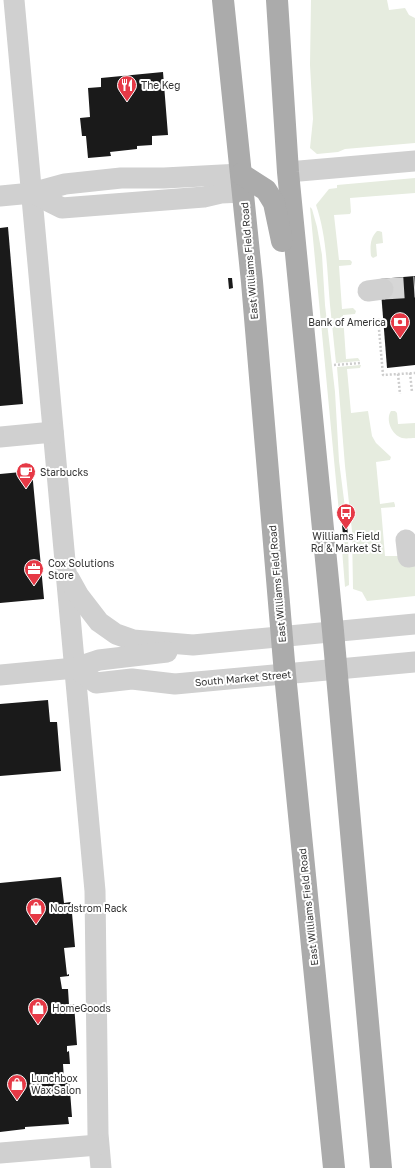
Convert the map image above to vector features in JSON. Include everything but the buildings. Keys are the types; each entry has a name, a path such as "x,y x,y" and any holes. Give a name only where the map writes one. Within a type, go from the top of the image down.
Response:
{"main road":[{"name":"East Williams Field Road","path":"223,0 252,282 285,674 334,1168"},
{"path":"277,0 288,172 333,631 381,1168"},
{"path":"242,183 266,190 274,203 286,270 300,301"}],"street":[{"path":"14,0 95,891 98,1145 101,1168"},
{"path":"288,172 415,161"},
{"path":"0,196 32,194 65,184 121,178 164,178 242,183"},
{"path":"0,437 53,432"},
{"path":"66,571 90,612 99,622 116,634 133,640 193,645"},
{"path":"0,675 75,668 99,660 164,653 193,645 415,624"},
{"name":"South Market Street","path":"75,668 96,683 132,679 174,684 415,662"},
{"path":"0,1153 98,1145"}],"path":[{"path":"376,299 383,375 415,373"},
{"path":"334,365 360,363"},
{"path":"410,373 412,392"},
{"path":"398,374 400,394"}],"shaded area":[{"path":"311,0 387,0 389,10 405,8 409,15 415,18 415,143 345,149 338,152 317,154 310,148 313,119 310,65"},
{"path":"415,178 415,193 350,198 350,214 334,215 339,260 350,260 352,262 351,265 339,266 342,309 353,308 356,311 355,314 343,315 346,359 358,358 360,361 336,363 324,242 320,217 316,205 329,189 337,188 337,185"},
{"path":"310,207 312,209 317,227 322,255 325,305 335,392 339,461 347,523 340,523"},
{"path":"377,231 382,232 383,243 376,244 377,256 373,258 371,256 371,243"},
{"path":"361,365 360,368 347,369 351,413 368,411 372,436 376,443 391,457 390,460 376,462 380,504 394,502 395,505 395,507 381,508 385,556 398,556 399,563 415,561 415,596 367,601 362,592 353,589 352,531 337,367"},
{"path":"391,411 395,411 397,413 398,424 415,423 415,438 402,438 395,434 389,423 389,415"},
{"path":"341,537 348,537 349,585 345,587"}],"tunnel":[{"path":"383,289 415,287"}],"place":[{"name":"The Keg","path":"127,102"},
{"name":"Bank of America","path":"400,339"},
{"name":"Starbucks","path":"26,489"},
{"name":"Williams Field Rd & Market St","path":"346,530"},
{"name":"Cox Solutions Store","path":"34,586"},
{"name":"Nordstrom Rack","path":"36,925"},
{"name":"HomeGoods","path":"38,1025"},
{"name":"Lunchbox Wax Salon","path":"17,1101"}]}
